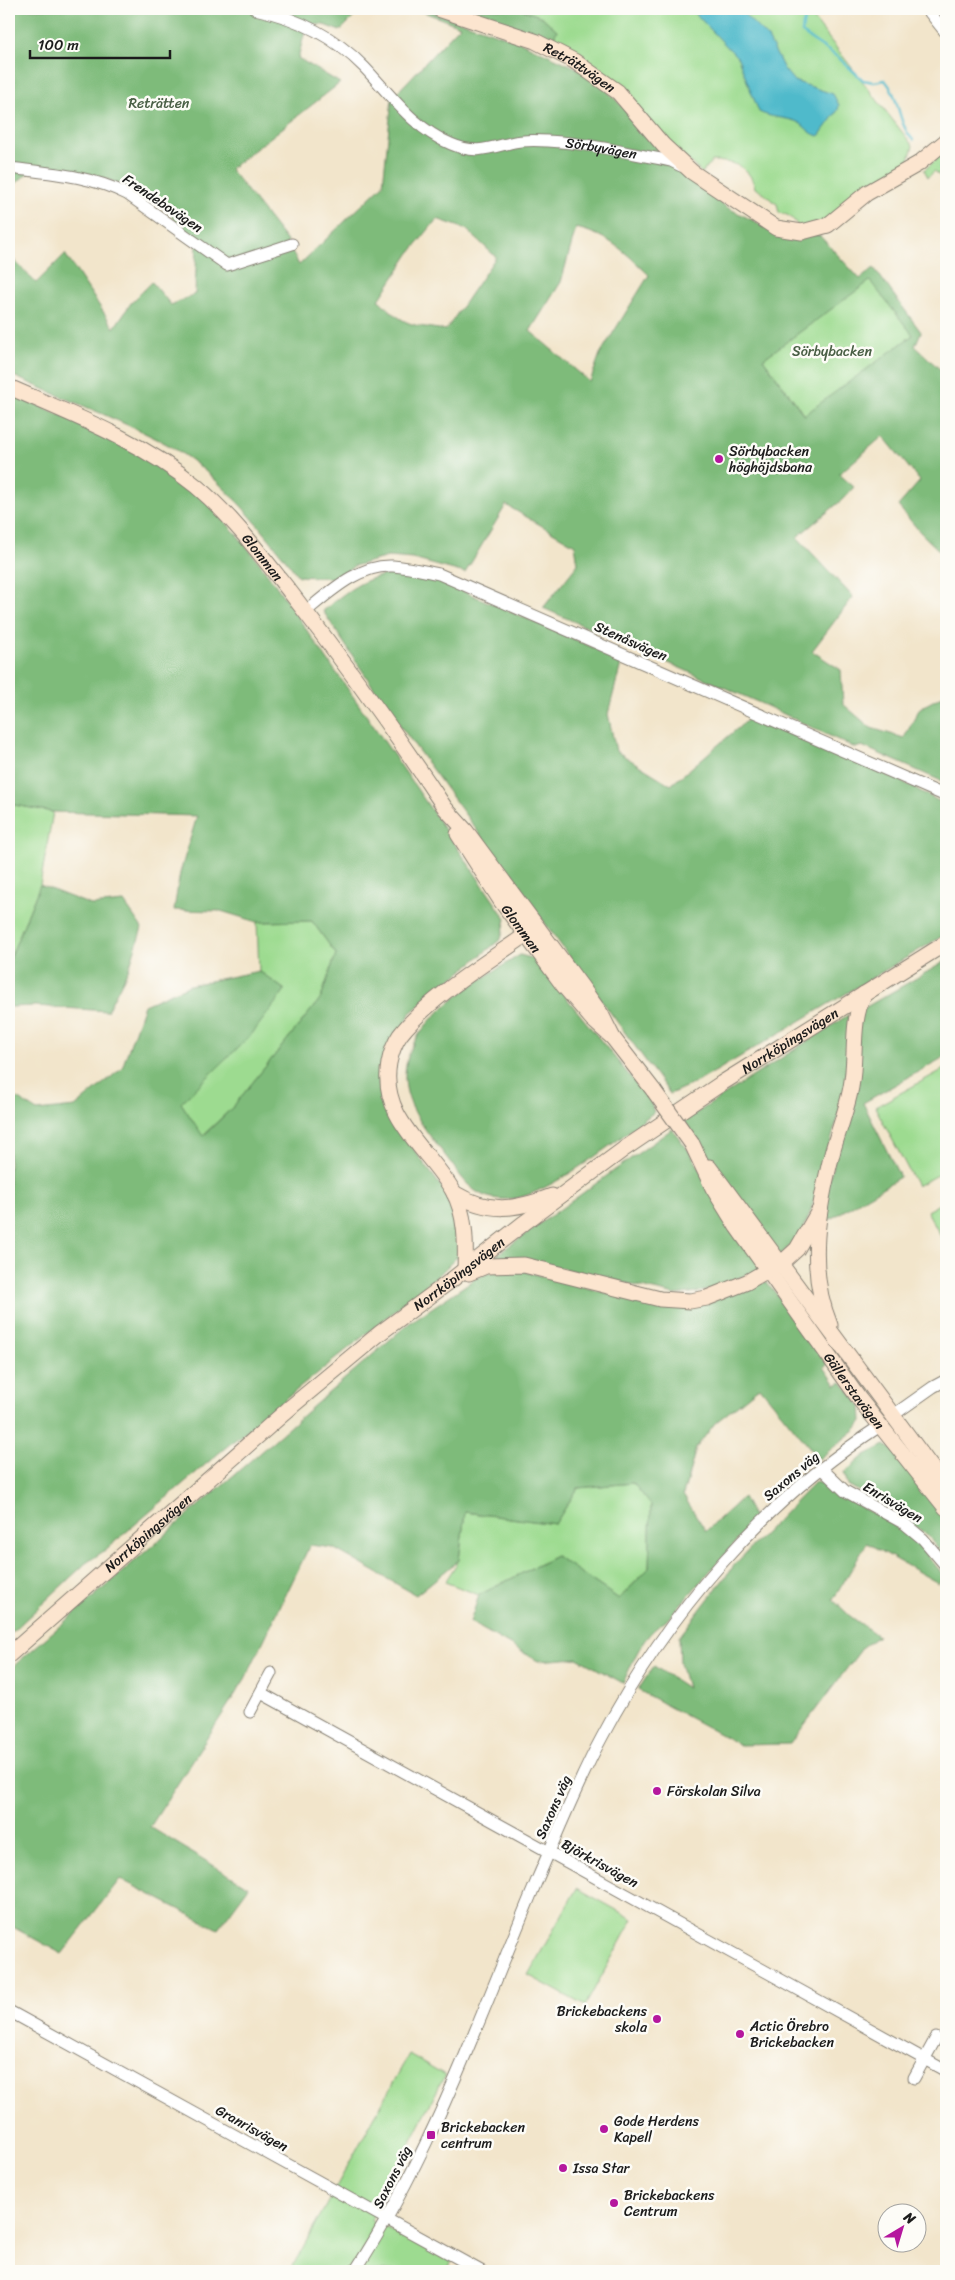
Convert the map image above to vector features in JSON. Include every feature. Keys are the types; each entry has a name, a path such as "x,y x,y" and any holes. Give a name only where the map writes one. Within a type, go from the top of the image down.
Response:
{"main road":[{"name":"Reträttvägen","path":"438,9 535,41 574,61 618,92 663,145 692,172"},
{"name":"Sörbyvägen","path":"692,172 764,222 776,228 802,232 828,225 867,193 918,164 946,141"},
{"name":"Glomman","path":"9,387 146,451 195,486 237,526 305,612 445,808 450,822 478,866 532,931 576,1001 613,1038 654,1091 701,1159 718,1177 774,1267"},
{"path":"465,1269 466,1238 454,1193 392,1107 388,1072 392,1051 399,1036 430,1006 532,931"},
{"name":"Norrköpingsvägen","path":"9,1655 292,1406 380,1333 567,1191 722,1083 946,943"},
{"path":"836,1340 827,1317 816,1273 814,1248 820,1209 833,1151 851,1088 855,1020 864,994"},
{"path":"454,1193 468,1202 483,1206 505,1208 526,1206 567,1191"},
{"path":"449,1282 486,1266 515,1264 549,1269 660,1299 690,1301 724,1291 774,1267 798,1249 820,1209"},
{"name":"Gällerstavägen","path":"774,1267 836,1340 946,1488"},
{"name":"Gällerstavägen","path":"774,1267 880,1426 946,1508"},
{"path":"880,1426 892,1416"}],"street":[{"name":"Sörbyvägen","path":"255,9 292,18 332,40 364,66 401,109 424,128 452,145 474,151 494,149 510,143 550,141 671,161 692,172"},
{"path":"927,9 946,33"},
{"name":"Frendebovägen","path":"9,168 73,175 113,187 127,194 227,265 292,244"},
{"name":"Stenåsvägen","path":"305,612 340,583 366,571 391,566 439,574 946,796"},
{"path":"892,1416 946,1380"},
{"name":"Saxons väg","path":"355,2271 387,2220 431,2135 466,2056 549,1852 600,1739 629,1688 663,1638 722,1562 784,1499 821,1468 880,1426"},
{"name":"Enrisvägen","path":"821,1468 845,1491 905,1524 923,1539 946,1566"},
{"path":"250,1712 271,1673"},
{"name":"Björkrisvägen","path":"260,1693 946,2071"},
{"name":"Granrisvägen","path":"9,2011 481,2271"},
{"path":"914,2078 936,2038"}],"green space":[{"name":"Reträtten","path":"9,9 362,9 340,31 324,25 307,24 298,58 340,83 230,169 286,240 299,265 383,185 392,98 460,26 416,9 425,9 520,42 592,75 695,182 726,207 766,227 820,236 860,279 874,268 921,332 915,346 946,375 946,557 921,533 898,506 920,481 883,436 839,474 854,487 842,500 797,537 853,597 812,651 841,670 843,704 871,728 904,738 920,708 946,694 946,783 862,746 855,748 769,707 543,608 578,564 575,545 506,505 465,573 413,559 388,557 354,566 337,578 298,576 269,538 236,500 218,482 180,452 122,423 9,374 9,255 36,283 65,254 114,328 131,303 152,282 171,305 195,294 197,243 180,224 144,196 103,178 81,173 32,169 9,190","holes":["437,219 466,229 496,257 446,330 424,327 402,320 379,300 409,254","576,228 608,240 649,275 600,354 590,382 530,331 561,282","870,281 913,335 804,415 763,359"]},
{"path":"452,9 521,9 542,17 557,30 554,37 543,38"},
{"path":"521,9 806,9 913,146 907,166 829,219 799,228 786,214 779,213 777,204 755,188 749,174 740,166 727,162 712,161 702,173 561,44 554,37 557,30 542,17"},
{"path":"946,151 946,183 935,171 928,177 924,170"},
{"name":"Sörbybacken","path":"870,280 913,335 805,415 763,359"},
{"path":"9,393 102,434 147,459 189,488 227,523 277,587 506,919 501,939 410,1013 381,1089 389,1116 443,1189 460,1225 461,1253 439,1275 219,1453 104,1551 86,1563 9,1635 9,1093 37,1111 75,1107 122,1068 144,1005 190,985 259,971 285,990 252,1034 181,1103 203,1136 232,1108 321,998 336,954 312,921 257,922 221,911 174,910 180,873 197,816 53,812 9,804"},
{"path":"398,573 442,582 622,660 608,714 616,751 671,785 751,717 903,782 946,805 946,934 701,1080 670,1094 385,705 323,611 358,585 376,577"},
{"path":"9,804 53,812 40,885 9,961"},
{"path":"40,885 91,905 124,902 142,928 129,968 107,1011 36,1006 9,1007 9,961"},
{"path":"312,921 336,954 321,998 232,1108 202,1136 181,1103 285,990 259,971 257,922"},
{"path":"520,955 535,959 650,1101 654,1112 605,1150 564,1177 526,1196 498,1199 480,1194 466,1183 431,1138 412,1107 405,1074 410,1052 421,1031 438,1012 458,995"},
{"path":"946,961 946,1056 863,1103 900,1177 817,1227 857,1073 859,1011"},
{"path":"848,1015 846,1089 810,1213 800,1237 780,1255 684,1121"},
{"path":"946,1068 946,1170 917,1186 875,1107"},
{"path":"672,1129 689,1151 761,1266 756,1271 705,1291 675,1295 520,1258 495,1256"},
{"path":"946,1200 946,1246 927,1211"},
{"path":"523,1271 656,1306 691,1308 759,1282 767,1282 829,1363 824,1367 836,1385 842,1382 861,1406 862,1421 856,1429 819,1459 760,1387 715,1423 696,1448 683,1495 706,1531 743,1497 755,1520 666,1621 650,1634 635,1656 623,1683 577,1658 538,1661 470,1622 479,1595 556,1556 619,1599 649,1568 651,1505 633,1483 578,1488 555,1524 465,1512 459,1560 416,1595 333,1548 310,1545 245,1679 150,1827 249,1887 218,1929 120,1879 62,1954 13,1927 9,1933 9,1670 408,1324 476,1278 492,1272"},
{"path":"885,1445 894,1451 946,1512 946,1558 930,1538 907,1519 848,1485 844,1473 865,1455"},
{"path":"815,1482 830,1486 845,1499 891,1523 915,1540 945,1577 938,1583 867,1543 833,1600 850,1616 878,1636 863,1647 790,1744 740,1745 638,1690 654,1666 687,1688 680,1663 679,1637 736,1563"},
{"path":"633,1483 651,1505 649,1568 619,1599 556,1556 479,1595 445,1582 459,1560 465,1512 555,1524 578,1488"},
{"path":"577,1888 633,1919 585,2006 528,1975"},
{"path":"409,2054 445,2075 371,2220 452,2261 447,2271 290,2271"}],"water":[{"path":"691,9 739,9 768,38 784,69 794,81 833,94 839,105 838,110 819,136 795,121 759,112 738,58"}],"waterway":[{"path":"805,9 808,13 803,24 802,33 839,58 863,80 874,82 885,80 893,94 904,126 913,140"},
{"path":"940,167 946,173"}],"place":[{"name":"Sörbybacken höghöjdsbana","path":"719,459"},
{"name":"Förskolan Silva","path":"657,1791"},
{"name":"Brickebackens skola","path":"657,2019"},
{"name":"Actic Örebro Brickebacken","path":"740,2034"},
{"name":"Gode Herdens Kapell","path":"604,2129"},
{"name":"Brickebacken centrum","path":"431,2135"},
{"name":"Issa Star","path":"563,2168"},
{"name":"Brickebackens Centrum","path":"614,2203"}]}
